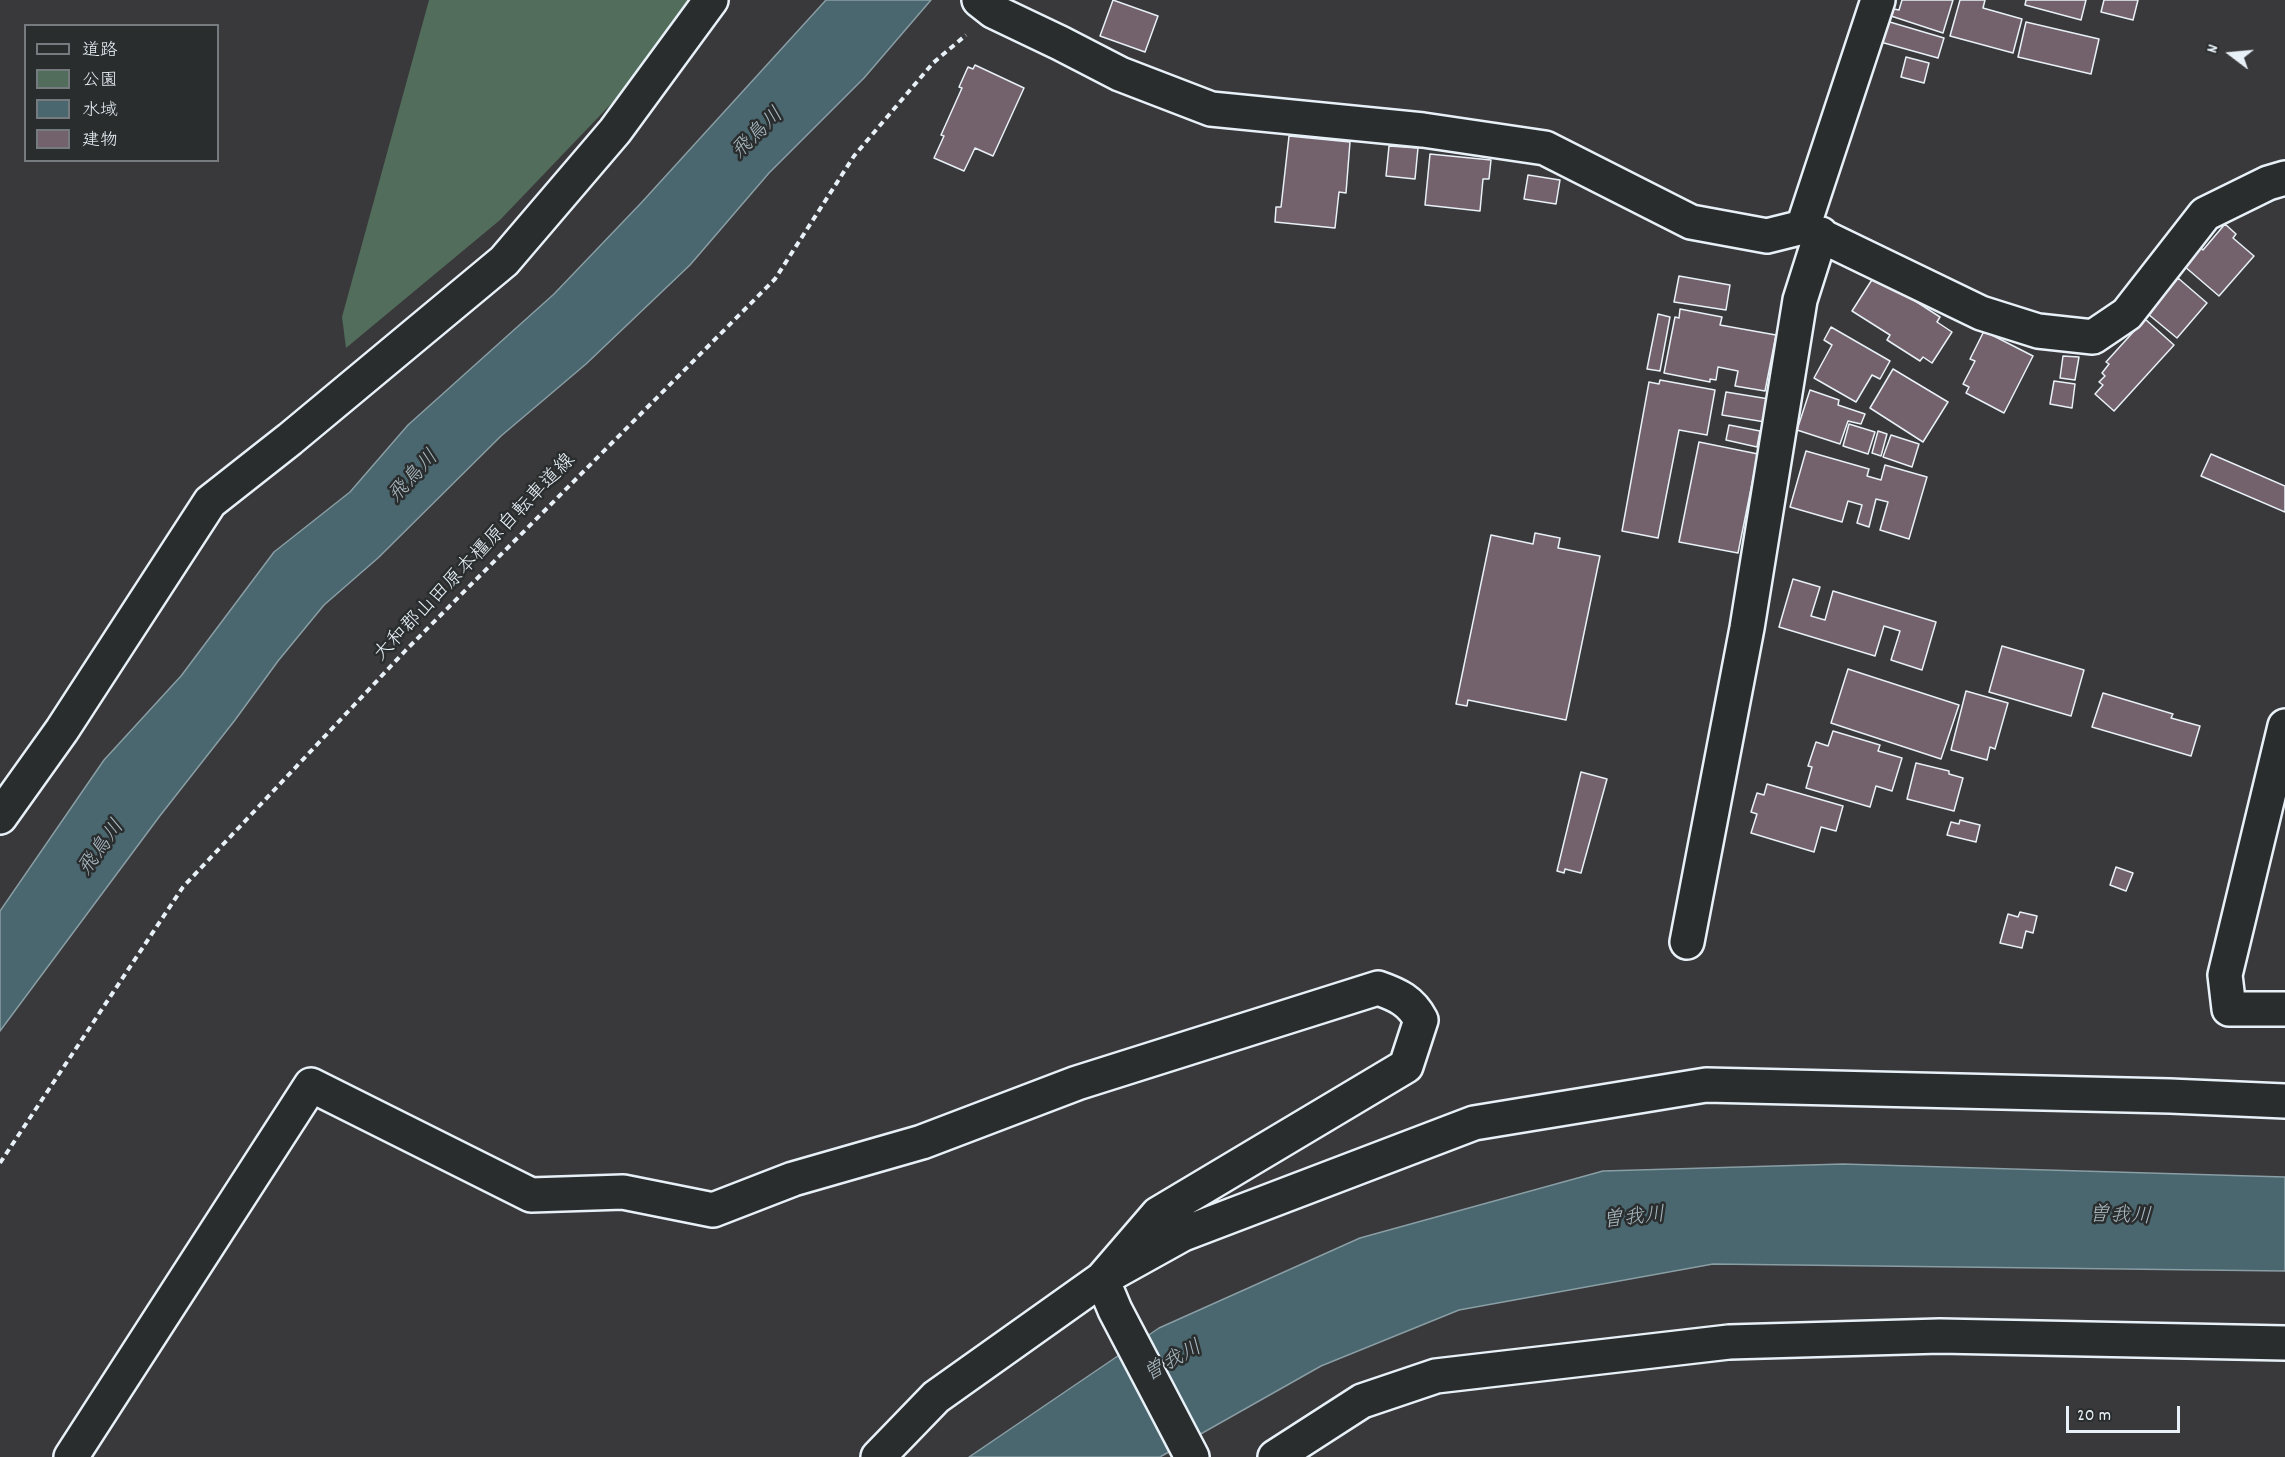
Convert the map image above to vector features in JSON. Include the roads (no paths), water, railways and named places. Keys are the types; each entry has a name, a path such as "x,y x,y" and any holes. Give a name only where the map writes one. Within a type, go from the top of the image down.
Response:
{"street":[{"path":"0,817 62,730 210,502 290,439 504,261 615,131 711,0"},
{"path":"1687,942 1747,628 1812,231 1878,0"},
{"path":"986,6 1120,74 1211,109 1423,130 1545,147 1691,222 1767,236 1812,231 1981,313 2038,331 2093,337 2127,314 2205,214 2268,183 2285,178"},
{"path":"2285,726 2225,975 2229,1009 2285,1009"},
{"path":"71,1457 310,1085 531,1195 623,1192 713,1210 794,1179 922,1142 1077,1083 1378,988 1395,994 1414,1007 1421,1020 1406,1066 1158,1214 1102,1279"},
{"path":"878,1457 936,1397 1102,1279 1183,1234 1474,1123 1706,1085 2170,1096 2285,1101"},
{"path":"1102,1279 1115,1310 1192,1457"},
{"path":"1275,1457 1362,1401 1436,1376 1730,1342 1940,1336 2157,1342 2285,1342"}],"water":[{"name":"飛鳥川","path":"826,0 931,0 864,78 769,173 690,265 586,364 501,436 378,558 324,605 278,661 159,817 0,1031 0,911 104,760 181,676 274,552 350,492 408,425 554,294 642,202"},
{"name":"曽我川","path":"1843,1164 2285,1177 2285,1271 1713,1264 1459,1310 1321,1366 1160,1457 969,1457 1159,1328 1360,1238 1603,1171"}]}
